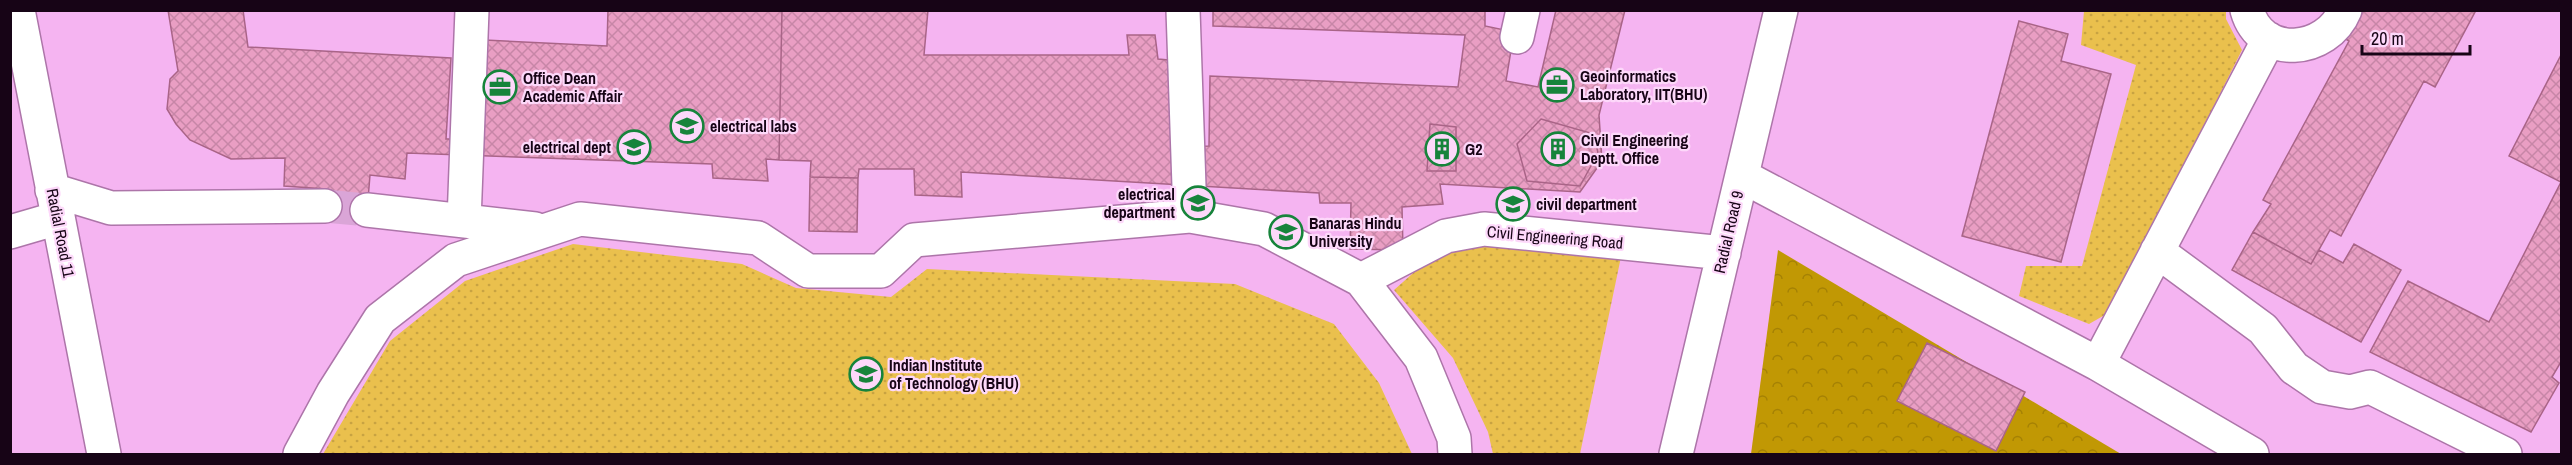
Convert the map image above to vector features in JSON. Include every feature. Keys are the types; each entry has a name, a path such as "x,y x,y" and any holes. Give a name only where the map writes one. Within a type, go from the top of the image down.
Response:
{"lane":[{"name":"Radial Road 11","path":"18,10 104,454"},
{"path":"464,221 472,10"},
{"path":"1184,10 1190,216"},
{"name":"Radial Road 9","path":"1676,454 1781,10"},
{"path":"2247,10 2257,30 2269,39 2293,46 2311,44 2328,35 2340,22 2345,10"},
{"path":"2098,364 2269,39"},
{"path":"1742,176 2098,364 2252,454"},
{"path":"10,232 58,218 111,208 326,206"},
{"path":"58,218 111,208"},
{"path":"367,210 547,230"},
{"path":"300,454 333,393 380,319 456,260 580,219 758,238 808,271 881,272 914,240 1190,216 1264,229 1361,280 1421,358 1454,438 1455,454"},
{"name":"Civil Engineering Road","path":"1361,280 1446,236 1484,229 1724,253"},
{"path":"2157,251 2263,329 2294,368 2322,387 2350,392 2370,387 2505,454"}],"shaded area":[{"name":"Banaras Hindu University","path":"11,11 2561,11 2561,454 11,454"},
{"path":"2084,11 2226,11 2226,19 2242,50 2115,303 2103,316 2089,324 2019,296 2026,266 2082,266 2136,65 2081,45"},
{"path":"1447,243 1622,252 1580,454 1493,454 1488,432 1453,358 1394,290"},
{"path":"573,244 742,264 796,288 891,297 927,269 1235,284 1334,324 1379,383 1412,454 323,454 390,341 465,281"}],"green space":[{"path":"1778,250 2121,454 1751,454"}],"building":[{"path":"168,10 243,10 248,47 451,58 446,139 483,139 485,40 607,46 608,10 782,10 779,160 766,159 768,181 713,178 712,164 407,153 405,179 370,175 366,224 325,220 326,189 284,186 285,158 231,159 190,140 176,124 167,109 170,79 178,71"},
{"path":"782,10 928,10 924,55 1129,55 1127,35 1155,35 1158,59 1179,61 1177,147 1209,146 1210,76 1458,87 1465,35 1213,26 1213,10 1485,10 1485,26 1514,32 1506,81 1538,87 1556,10 1625,10 1599,115 1602,161 1580,192 1440,184 1443,204 1402,207 1403,250 1350,249 1351,203 1320,203 1319,193 961,172 962,197 915,195 914,169 859,169 858,178 810,177 811,161 779,160"},
{"path":"2359,10 2471,10 2475,12 2435,87 2424,81 2341,236 2330,230 2311,264 2253,232 2271,204 2263,200 2349,41 2344,38"},
{"path":"2019,21 2068,34 2061,61 2111,74 2061,262 1962,236"},
{"path":"2562,53 2562,360 2552,377 2559,383 2531,432 2370,352 2408,281 2489,322 2561,182 2509,156"},
{"name":"Civil Engineering Deptt. Office","path":"1541,119 1594,134 1598,153 1580,186 1527,181 1517,144"},
{"name":"G2","path":"1430,124 1456,127 1456,171 1427,171"},
{"path":"810,177 858,178 857,232 809,231"},
{"path":"2253,232 2311,264 2319,250 2343,263 2354,244 2401,270 2361,342 2232,270"},
{"path":"1927,343 2025,392 1996,451 1897,401"}],"tunnel":[{"path":"325,206 367,210"}],"place":[{"name":"Geoinformatics Laboratory, IIT(BHU)","path":"1557,85"},
{"name":"Office Dean Academic Affair","path":"500,87"},
{"name":"electrical labs","path":"687,126"},
{"name":"electrical dept","path":"634,147"},
{"name":"G2","path":"1442,149"},
{"name":"Civil Engineering Deptt. Office","path":"1558,149"},
{"name":"electrical department","path":"1198,203"},
{"name":"civil department","path":"1513,204"},
{"name":"Banaras Hindu University","path":"1286,232"},
{"name":"Indian Institute of Technology (BHU)","path":"866,374"}]}
